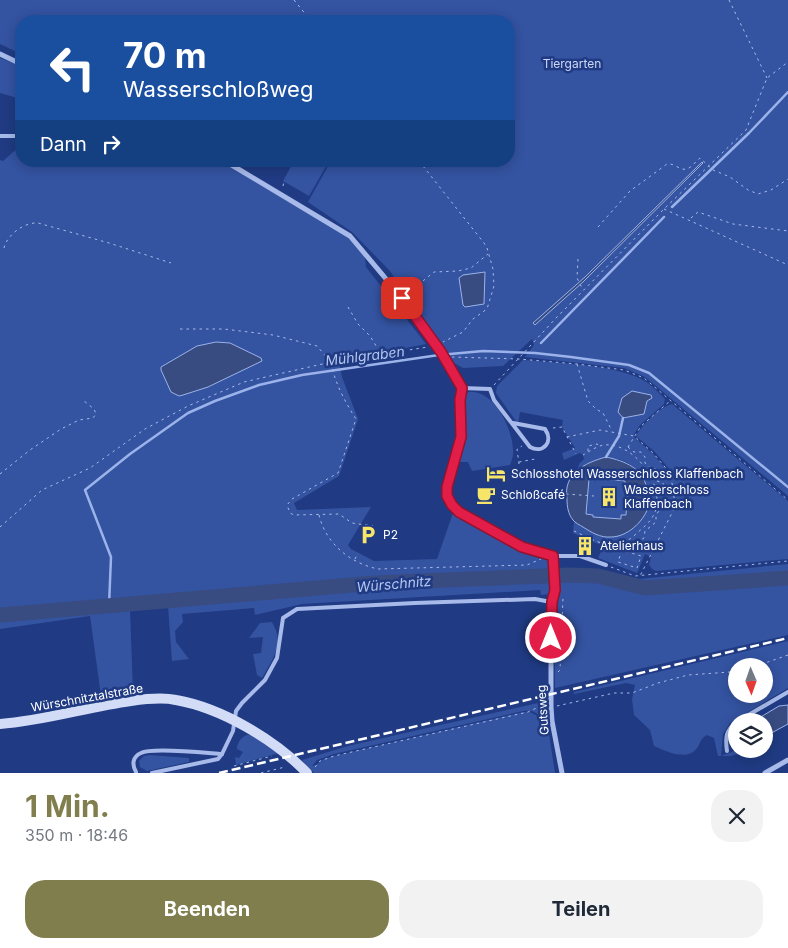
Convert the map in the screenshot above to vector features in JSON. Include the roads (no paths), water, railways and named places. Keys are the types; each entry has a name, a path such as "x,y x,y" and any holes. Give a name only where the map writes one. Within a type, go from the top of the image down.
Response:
{"main road":[{"name":"Würschnitztalstraße","path":"0,724 39,719 132,700 174,699 196,704 235,721 266,738 310,772"}],"street":[{"path":"0,54 15,61"},
{"path":"235,167 350,236 402,298 443,354 462,388 460,400 461,437 447,487 447,496 452,505 459,512 522,547 551,555"},
{"name":"Gutsweg","path":"551,555 554,563 555,590 552,602 551,705 552,721 562,773"},
{"path":"765,773 788,760"}],"lane":[{"path":"0,136 15,136"},
{"path":"462,388 490,389 494,400 530,447 535,450 546,447 549,438 545,429 512,423"},
{"path":"551,555 580,556 606,566"},
{"path":"152,773 218,759 233,731 236,711 265,680 277,658 284,618 297,609 541,599 552,602"},
{"path":"752,713 788,692"},
{"path":"726,751 725,738 728,729"},
{"path":"136,773 133,762 135,757 141,753 165,751 222,754"}],"waterway":[{"path":"672,207 749,133 788,92"},
{"path":"541,343 664,217"},
{"name":"Mühlgraben","path":"109,606 111,557 85,490 130,454 188,413 259,385 302,375 439,355 483,351 535,353 629,365 649,373 788,487"},
{"path":"606,457 619,436 623,418"},
{"name":"Würschnitz","path":"0,615 376,583 569,575 598,576 645,588 788,578"}],"railway":[{"path":"219,773 788,638"}],"place":[{"name":"Schlosshotel Wasserschloss Klaffenbach","path":"496,474"},
{"name":"Schloßcafé","path":"486,495"},
{"name":"Wasserschloss Klaffenbach","path":"609,497"},
{"name":"P2","path":"368,535"},
{"name":"Atelierhaus","path":"585,546"}],"park label":[{"name":"Tiergarten","path":"572,64"}]}
